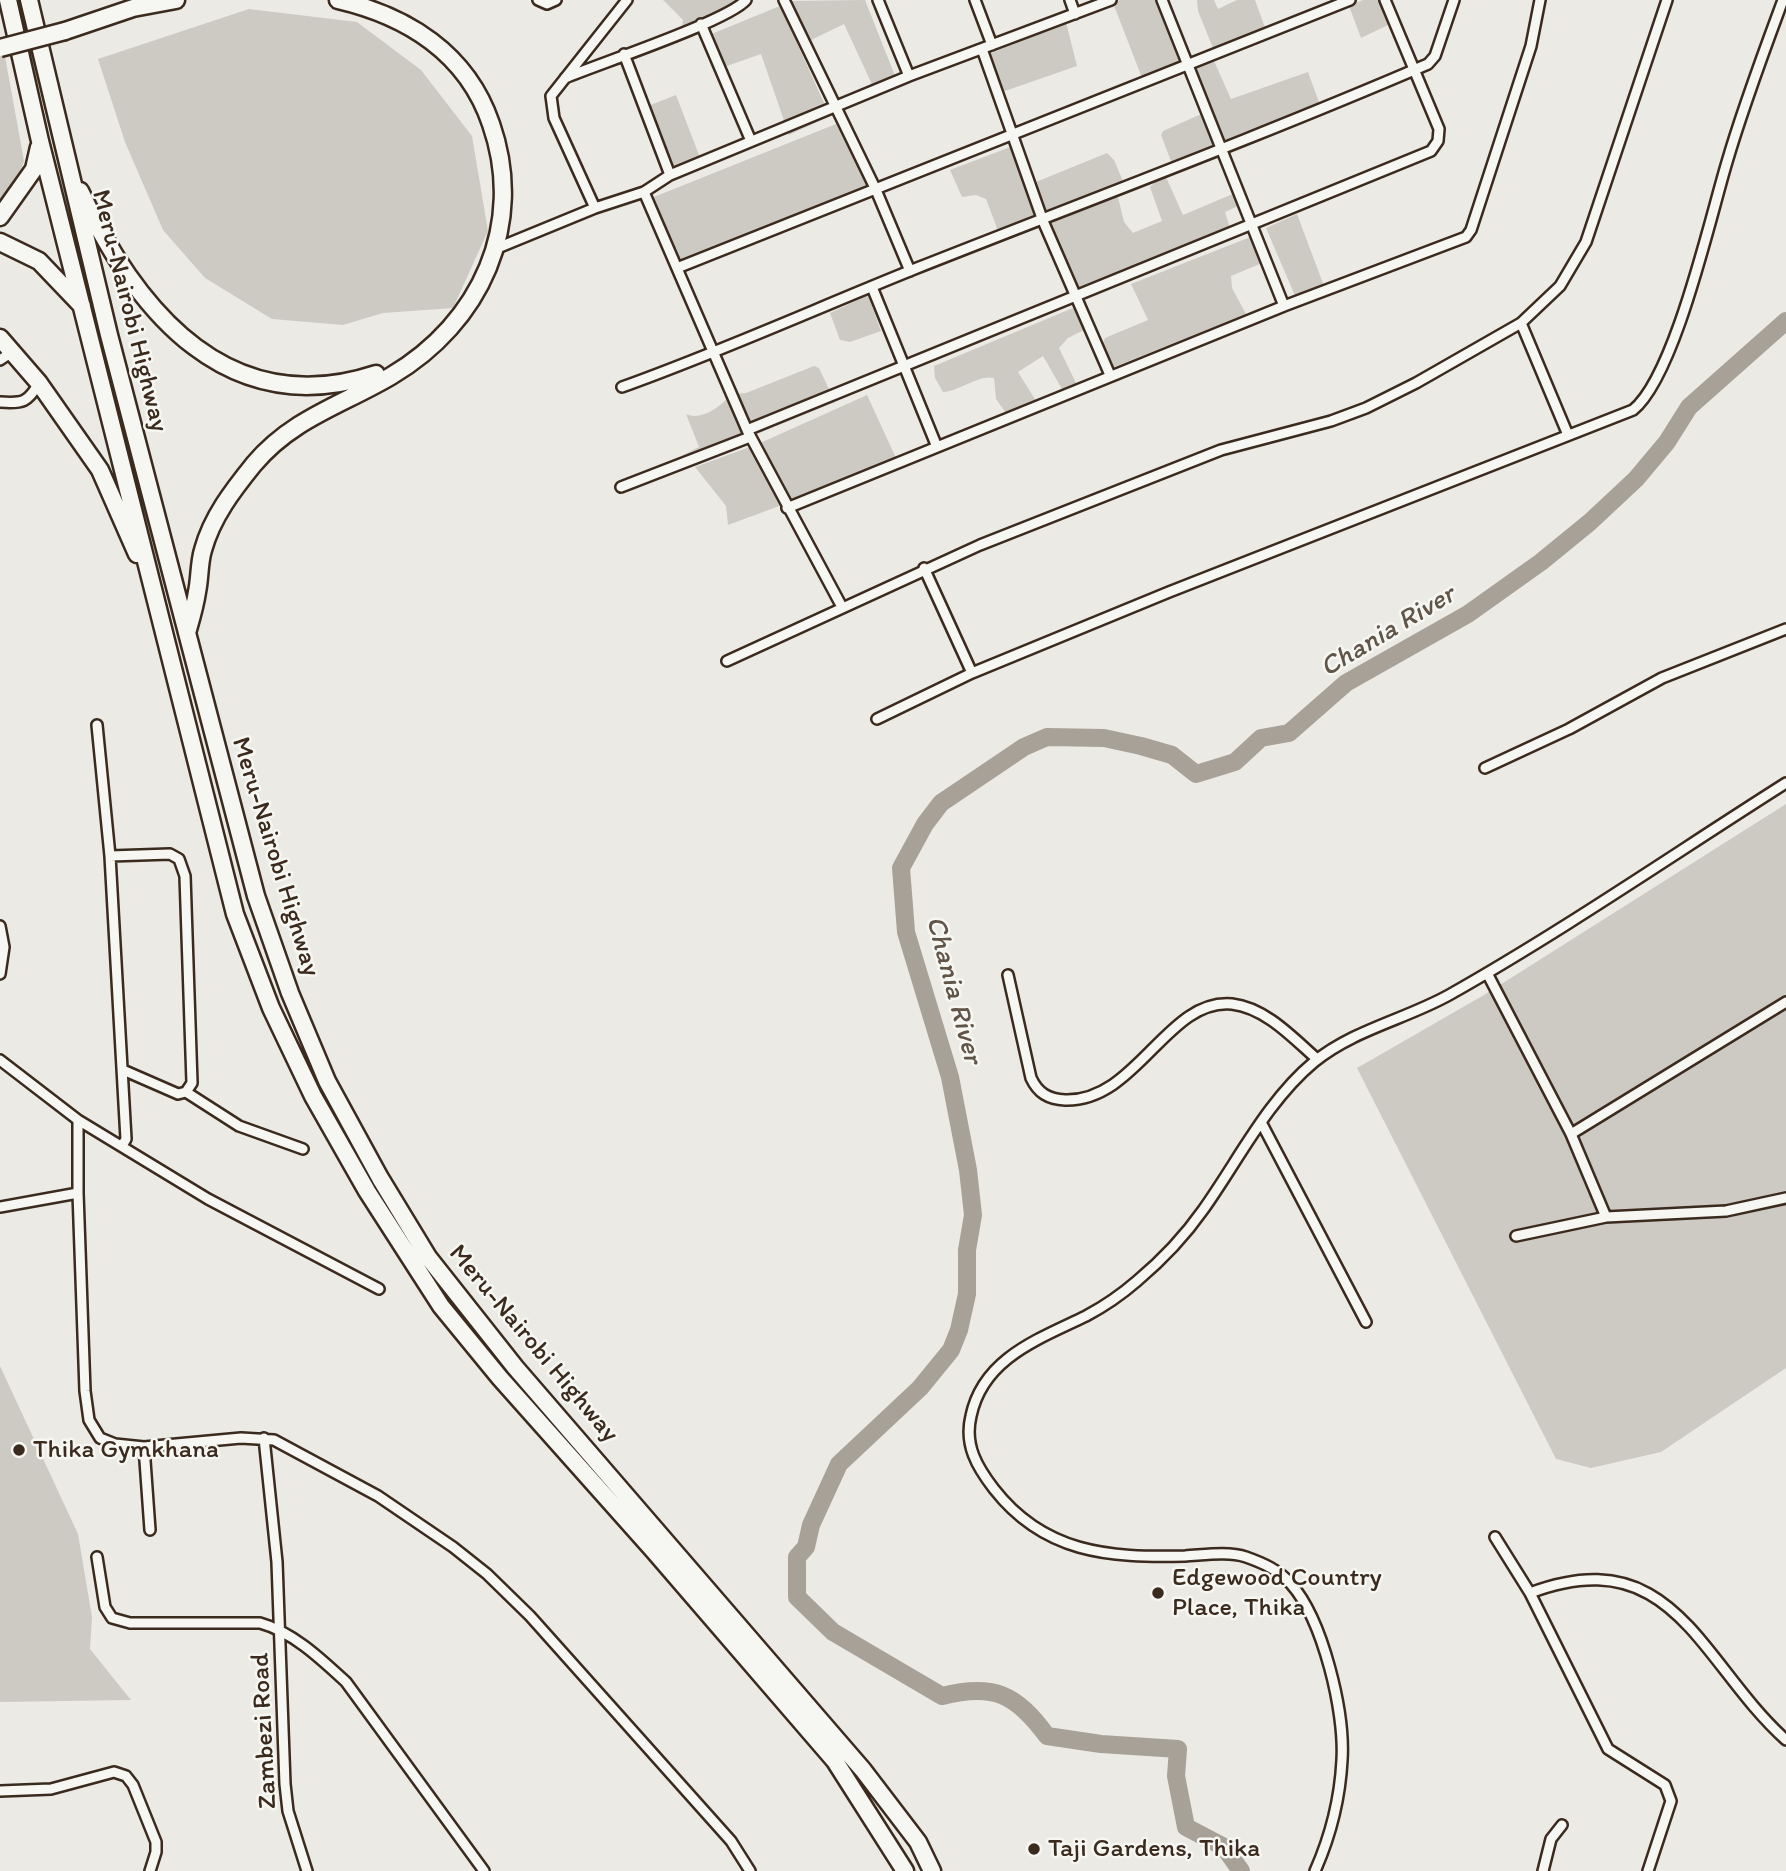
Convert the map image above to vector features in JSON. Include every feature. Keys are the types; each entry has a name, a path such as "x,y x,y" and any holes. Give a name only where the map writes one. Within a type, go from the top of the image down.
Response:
{"highway":[{"name":"Meru-Nairobi Highway","path":"8,0 40,141 235,915 271,1008 301,1071 367,1192 442,1306 500,1378 654,1550 835,1761 905,1871"},
{"name":"Meru-Nairobi Highway","path":"29,0 66,161 256,896 286,981 327,1081 380,1178 428,1257 515,1367 863,1770 918,1842 932,1871"},
{"path":"0,48 65,31 133,8 173,0"},
{"path":"187,636 202,550 227,498 257,461 290,432 329,405 391,376 453,325 470,303 495,249 502,225 505,196 502,168 488,115 453,60 427,36 376,10 338,0"},
{"path":"0,217 34,169 40,141"},
{"path":"66,161 92,217 122,269 149,304 199,353 260,380 290,387 322,386 358,380 422,353"},
{"path":"0,242 39,261 83,308"},
{"path":"0,338 6,356 39,383 100,470 153,588"}],"street":[{"path":"538,0 547,4 556,0"},
{"path":"561,79 701,24 743,3 757,0"},
{"path":"784,0 876,190 910,271"},
{"path":"878,0 909,76"},
{"path":"975,0 992,45"},
{"path":"1070,0 1075,14"},
{"path":"495,249 595,208 644,192 670,175 909,76 1111,0"},
{"path":"1162,0 1254,225 1284,306"},
{"path":"677,268 1350,0"},
{"path":"621,487 903,367 1412,160 1435,147 1439,129 1385,0"},
{"path":"622,387 910,271 1044,221 1221,146 1416,69 1435,56 1454,0"},
{"path":"787,508 1110,375 1469,234 1531,46 1540,0"},
{"path":"727,662 924,568 1222,450 1366,408 1416,383 1521,323 1560,286 1587,242 1667,0"},
{"path":"877,719 972,673 1633,410 1648,393 1662,366 1696,271 1731,148 1783,0"},
{"path":"595,208 550,104 551,96 561,79 626,1"},
{"path":"701,24 751,141"},
{"path":"982,49 1044,221 1074,297 1110,375"},
{"path":"624,54 670,175"},
{"path":"644,192 748,434 842,607"},
{"path":"872,287 937,447"},
{"path":"1521,323 1568,435"},
{"path":"0,402 23,404 29,400 39,383"},
{"path":"924,568 972,673"},
{"path":"1485,768 1569,729 1662,678 1786,629"},
{"path":"97,725 110,856 123,1070 126,1139 122,1146"},
{"path":"1315,1871 1328,1841 1339,1793 1343,1754 1339,1719 1326,1657 1309,1610 1290,1583 1270,1566 1239,1554 1150,1557 1102,1553 1064,1544 1034,1530 1008,1507 979,1470 969,1444 970,1417 982,1387 1003,1362 1029,1342 1091,1314 1132,1285 1172,1249 1294,1082 1317,1059 1359,1035 1430,1005 1487,972 1786,783"},
{"path":"110,856 170,854 178,859 183,867 192,1083 186,1092 178,1094 123,1070"},
{"path":"0,926 4,947 0,974"},
{"path":"1487,972 1571,1134 1606,1217"},
{"path":"1008,975 1031,1078 1040,1092 1055,1099 1077,1100 1109,1089 1183,1022 1199,1011 1216,1005 1238,1005 1258,1012 1317,1059"},
{"path":"1571,1134 1786,1002"},
{"path":"0,1060 78,1120 208,1199 379,1289"},
{"path":"186,1092 239,1126 303,1149"},
{"path":"78,1120 85,1391 89,1420 100,1438 116,1444 144,1447 264,1438 289,1447 378,1496 487,1574 530,1616 731,1841 750,1871"},
{"path":"1262,1124 1366,1322"},
{"path":"0,1208 78,1193"},
{"path":"1516,1237 1606,1217 1726,1211 1786,1198"},
{"name":"Zambezi Road","path":"264,1438 277,1562 287,1797 307,1871"},
{"path":"144,1447 150,1530"},
{"path":"1495,1537 1530,1593 1608,1749 1665,1785 1671,1793 1671,1801 1647,1871"},
{"path":"97,1557 105,1607 113,1618 130,1623 260,1623 280,1628 346,1682 484,1871"},
{"path":"1530,1593 1559,1582 1590,1580 1631,1584 1652,1593 1692,1628 1743,1695 1786,1740"},
{"path":"0,1791 51,1789 114,1772 126,1776 133,1785 156,1842 150,1871"},
{"path":"1543,1871 1551,1839 1562,1825"}],"shaded area":[{"path":"663,0 742,0 729,15 656,49 682,27 683,20"},
{"path":"865,0 899,86 876,93 844,24 807,42 791,1"},
{"path":"1120,0 1158,0 1185,67 1144,83 1113,3"},
{"path":"1197,0 1214,0 1218,9 1237,0 1255,0 1267,33 1215,53 1198,11"},
{"path":"1363,0 1379,0 1388,25 1361,38 1349,6"},
{"path":"780,6 830,116 789,135 761,54 724,67 709,35"},
{"path":"249,9 357,22 421,70 472,136 488,231 453,308 383,313 343,325 272,319 205,278 163,230 125,142 98,59"},
{"path":"1066,22 1077,66 1002,92 987,55"},
{"path":"4,51 24,161 12,193 0,205 0,53"},
{"path":"1214,61 1231,99 1308,72 1320,105 1224,144 1192,70"},
{"path":"676,95 704,168 667,183 638,110"},
{"path":"1206,112 1220,146 1172,164 1161,135 1163,131"},
{"path":"836,124 871,194 674,267 644,201"},
{"path":"1013,146 1039,222 1000,236 986,199 976,195 962,197 950,170"},
{"path":"1107,153 1114,160 1125,186 1045,220 1031,184"},
{"path":"1161,176 1166,177 1183,215 1242,190 1247,202 1225,212 1232,234 1077,299 1046,225 1118,197 1124,222 1133,233 1162,221 1150,187"},
{"path":"1297,214 1324,286 1296,298 1266,228"},
{"path":"1258,234 1273,264 1262,263 1231,276 1232,288 1246,314 1114,367 1103,343 1105,338 1148,320 1131,284"},
{"path":"868,295 881,331 850,342 840,340 830,313"},
{"path":"1073,308 1084,330 1068,338 1059,348 1076,383 1062,389 1043,356 1018,372 1036,401 1006,413 996,399 994,378 982,378 943,392 935,378 934,366"},
{"path":"814,366 819,368 835,402 752,436 733,394 746,393"},
{"path":"867,395 896,458 788,500 758,444"},
{"path":"728,398 748,438 670,471 670,462 699,447 686,414 703,415"},
{"path":"750,447 782,505 728,525 726,506 695,467"},
{"path":"1786,804 1786,1368 1661,1452 1591,1468 1556,1459 1357,1068 1484,995"},
{"name":"Thika Gymkhana","path":"0,1366 78,1534 92,1617 90,1649 131,1700 0,1702"}],"waterway":[{"name":"Chania River","path":"1241,1871 1224,1847 1186,1827 1176,1776 1178,1749 1101,1744 1047,1736 1025,1710 1002,1695 976,1691 942,1696 833,1632 797,1597 797,1557 806,1547 811,1525 839,1464 920,1388 951,1350 959,1330 967,1294 967,1250 973,1215 968,1170 950,1077 906,932 901,868 925,824 941,803 1024,747 1047,737 1104,738 1141,746 1172,755 1196,774 1235,762 1261,738 1289,733 1346,683 1468,614 1541,562 1590,522 1636,479 1667,442 1689,407 1786,321"}],"place":[{"name":"Thika Gymkhana","path":"19,1450"},
{"name":"Edgewood Country Place, Thika","path":"1158,1593"},
{"name":"Taji Gardens, Thika","path":"1034,1849"}]}
